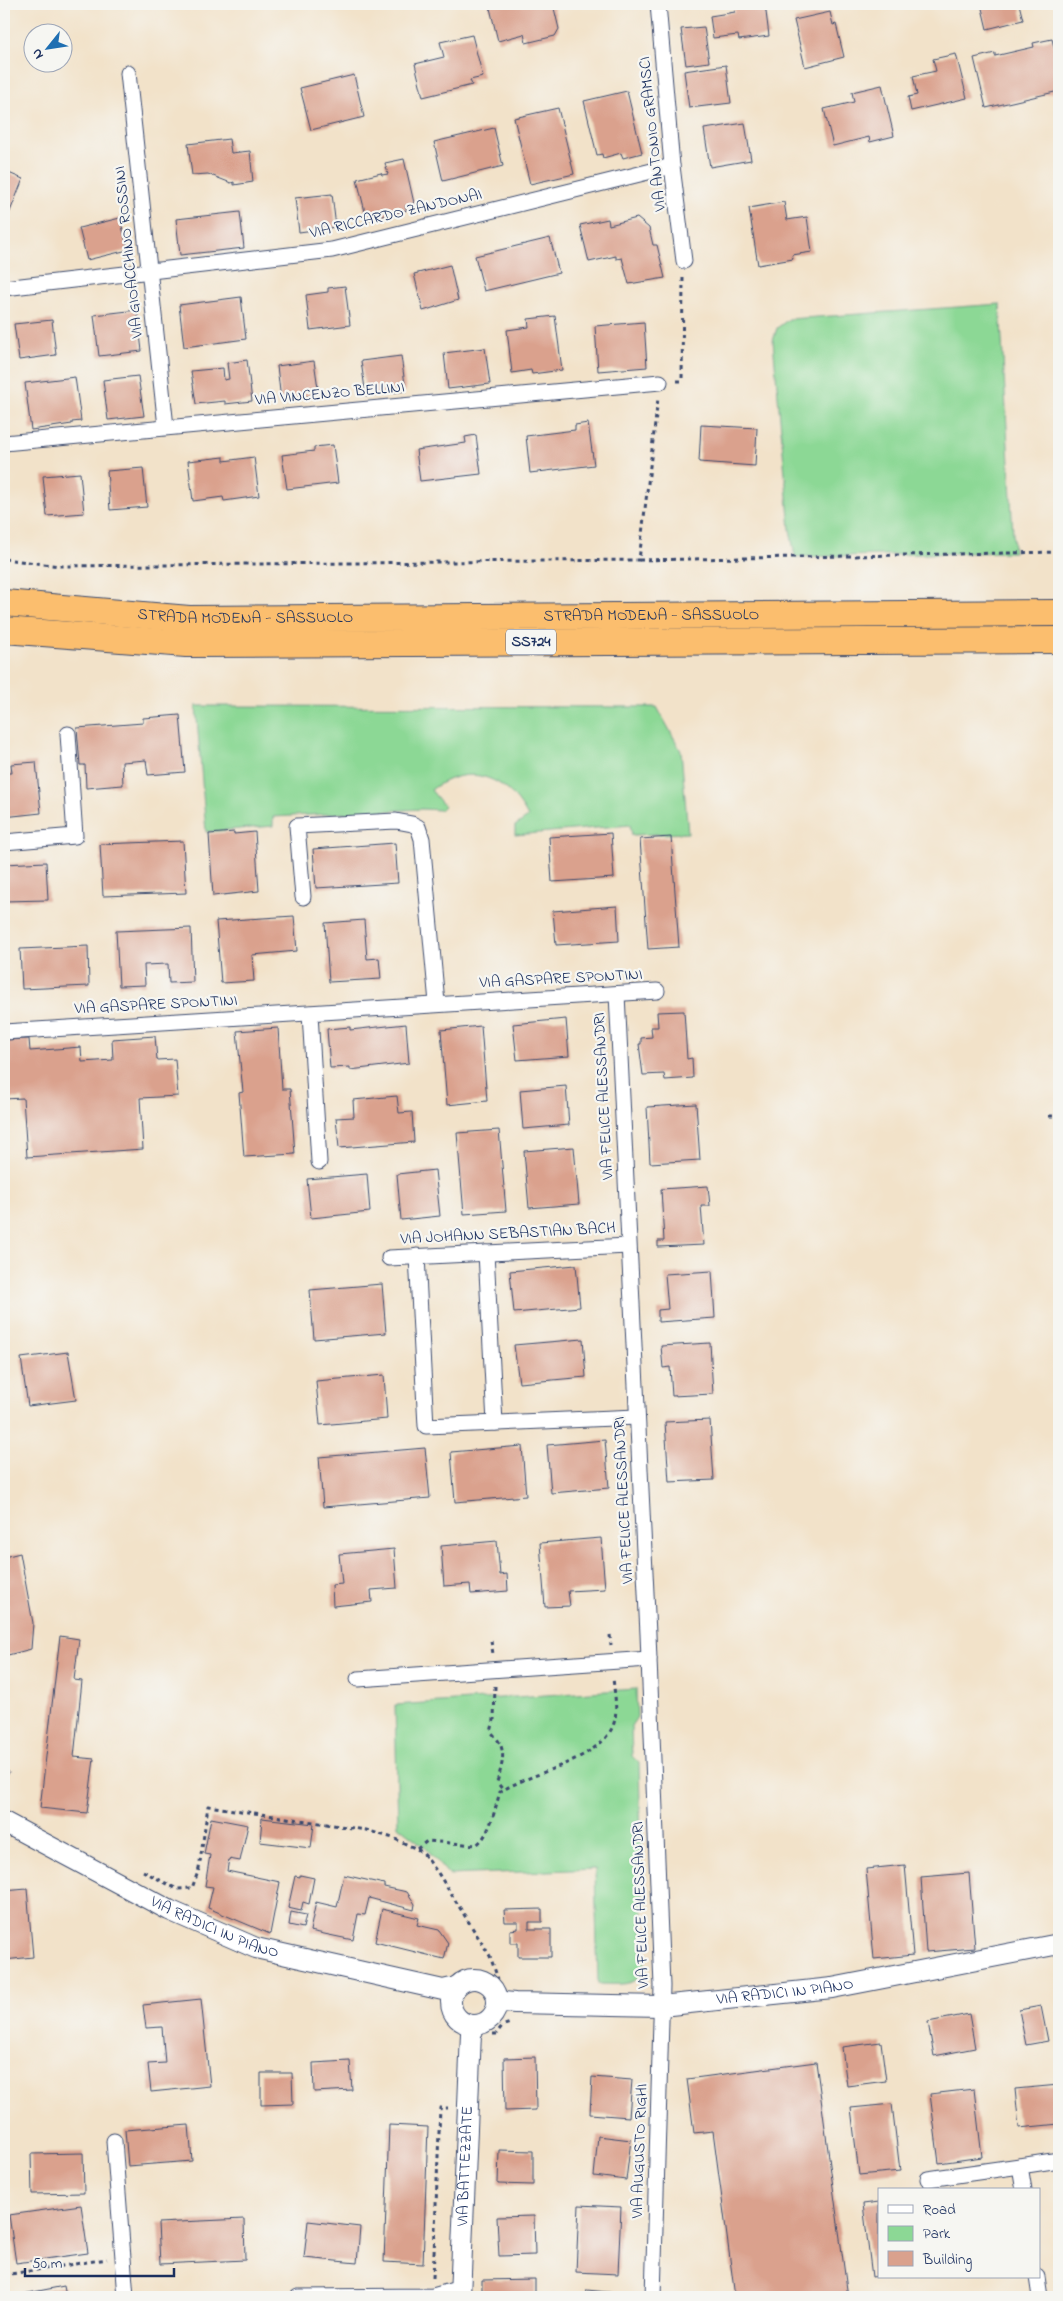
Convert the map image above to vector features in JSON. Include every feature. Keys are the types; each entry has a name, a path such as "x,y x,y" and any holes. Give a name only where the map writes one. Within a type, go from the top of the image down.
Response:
{"highway":[{"name":"STRADA MODENA - SASSUOLO","path":"4,603 188,620 1059,613"},
{"name":"STRADA MODENA - SASSUOLO","path":"4,630 186,644 1059,640"}],"street":[{"name":"VIA ANTONIO GRAMSCI","path":"658,4 672,166 684,261"},
{"name":"VIA GIOACCHINO ROSSINI","path":"128,73 166,427"},
{"name":"VIA RICCARDO ZANDONAI","path":"4,288 148,273 332,250 672,166"},
{"name":"VIA VINCENZO BELLINI","path":"4,443 660,382"},
{"path":"4,842 75,836 68,734"},
{"path":"303,897 297,826 396,821 418,827 422,839 437,1003"},
{"name":"VIA GASPARE SPONTINI","path":"4,1032 310,1014 437,1003 657,991"},
{"name":"VIA FELICE ALESSANDRI","path":"616,994 649,1659 661,2006"},
{"path":"310,1014 319,1162"},
{"name":"VIA JOHANN SEBASTIAN BACH","path":"388,1258 628,1246"},
{"path":"486,1253 495,1423"},
{"path":"417,1256 426,1426 637,1416"},
{"path":"358,1679 649,1659"},
{"name":"VIA RADICI IN PIANO","path":"4,1822 169,1910 256,1948 450,1992"},
{"name":"VIA RADICI IN PIANO","path":"500,1998 661,2006 832,1988 1059,1944"},
{"path":"477,1979 488,1983 500,1998 490,2020 471,2028 454,2014 450,1992 466,1980 477,1979"},
{"name":"VIA AUGUSTO RIGHI","path":"653,2297 661,2006"},
{"name":"VIA BATTEZZATE","path":"460,2292 471,2028"},
{"path":"114,2141 126,2297"},
{"path":"928,2178 1059,2160"},
{"path":"1020,2166 1024,2188"},
{"path":"1037,2278 1040,2297"},
{"path":"298,2297 433,2296 460,2292"}],"path":[{"path":"639,560 660,382 682,381 684,261"},
{"path":"4,559 60,566 639,560 1059,552"},
{"path":"1048,1116 1059,1116"},
{"path":"417,1849 427,1841 476,1845 482,1841 500,1792 582,1755 602,1741 614,1724 614,1687"},
{"path":"495,1694 494,1720 491,1732 498,1738 504,1757 497,1782 503,1790"},
{"path":"134,1867 176,1889 192,1888 199,1870 208,1806 366,1830 393,1838 423,1853 438,1873 490,1956 500,1998"},
{"path":"4,2275 122,2257"}],"green space":[{"path":"1000,304 1014,552 795,557 790,529 773,341 777,328 789,319"},
{"path":"196,706 657,707 681,751 688,833 632,835 630,825 515,835 515,826 528,817 520,803 499,783 473,775 459,776 445,781 431,790 444,806 440,810 422,809 273,817 273,826 206,832"},
{"path":"636,1689 637,1717 631,1726 632,1756 639,1763 644,1968 637,1979 632,1982 626,1984 598,1984 595,1869 449,1875 426,1848 398,1826 395,1705"}],"building":[{"path":"489,4 553,4 559,29 555,36 526,43 524,34 498,41"},
{"path":"765,4 769,36 739,40 738,35 713,38 710,16 735,12 734,6"},
{"path":"981,4 1019,4 1023,20 987,29"},
{"path":"830,12 833,25 836,24 844,57 805,67 794,20"},
{"path":"704,27 709,62 686,65 681,29"},
{"path":"472,35 483,77 470,80 472,85 423,97 415,64 444,57 440,42"},
{"path":"1052,39 1059,68 1059,91 986,108 974,58 995,53 995,56 1034,47 1033,43"},
{"path":"956,54 967,98 911,111 908,97 917,95 913,76 936,71 933,59"},
{"path":"726,65 731,103 689,108 684,71"},
{"path":"354,75 364,117 311,130 300,88"},
{"path":"882,85 894,136 870,142 869,137 833,146 824,109 854,102 852,92"},
{"path":"627,91 642,153 623,158 621,153 603,158 602,154 597,155 584,101"},
{"path":"558,108 574,174 530,184 514,118"},
{"path":"745,123 751,160 710,167 704,129"},
{"path":"494,128 503,166 443,181 434,142"},
{"path":"229,139 231,153 250,151 253,182 234,185 234,182 231,183 208,174 192,175 188,144"},
{"path":"404,159 414,203 405,206 407,210 367,220 357,179 381,173 382,175 388,174 385,163"},
{"path":"4,171 23,179 5,224 4,223"},
{"path":"332,194 336,227 299,232 295,198"},
{"path":"784,202 787,220 807,217 812,252 792,255 793,259 758,265 749,208"},
{"path":"240,212 244,248 180,255 176,219"},
{"path":"120,218 128,250 87,260 79,228"},
{"path":"637,218 649,228 653,245 657,245 665,278 629,284 622,258 616,259 616,256 589,262 580,225 608,219 609,225"},
{"path":"550,238 559,273 484,291 475,256"},
{"path":"450,265 458,300 423,311 414,274"},
{"path":"345,286 350,325 310,330 306,295 328,292 328,288"},
{"path":"241,297 246,339 184,347 179,305"},
{"path":"137,310 142,351 99,356 94,315"},
{"path":"555,316 562,370 532,374 531,370 512,373 507,330 529,327 528,319"},
{"path":"52,320 56,355 19,360 14,324"},
{"path":"644,322 647,367 598,371 595,326"},
{"path":"485,348 490,384 448,389 444,353"},
{"path":"401,356 406,391 366,396 361,361"},
{"path":"247,360 252,401 225,404 225,401 196,404 191,371 223,368 224,380 229,379 227,363"},
{"path":"314,361 319,395 281,400 277,366"},
{"path":"138,376 144,416 108,420 103,380"},
{"path":"75,377 81,421 31,430 25,383"},
{"path":"588,423 594,465 530,473 526,436 575,430 575,425"},
{"path":"701,425 757,428 755,466 699,462"},
{"path":"476,435 481,474 420,481 416,450 466,443 465,437"},
{"path":"333,445 338,483 287,489 282,455 314,451 314,447"},
{"path":"224,457 224,461 254,457 259,496 224,501 223,497 193,501 188,461"},
{"path":"143,468 147,507 110,510 107,471"},
{"path":"80,473 84,513 47,516 43,476"},
{"path":"180,715 185,772 148,775 146,760 122,762 123,785 86,788 85,765 80,765 77,728 143,723 143,718"},
{"path":"36,762 41,813 4,817 4,773 12,773 11,764"},
{"path":"234,832 234,834 255,832 259,891 213,896 209,834"},
{"path":"611,833 614,878 552,882 549,837"},
{"path":"671,837 679,947 648,949 640,839"},
{"path":"183,841 186,893 103,896 100,844"},
{"path":"395,843 398,883 316,888 313,849"},
{"path":"46,862 48,900 4,901 4,864"},
{"path":"617,906 619,941 556,945 553,911"},
{"path":"294,916 297,951 252,955 254,981 221,983 216,921"},
{"path":"364,920 367,959 379,958 381,979 329,982 325,923"},
{"path":"191,928 193,982 169,983 168,964 144,965 145,985 119,986 116,931"},
{"path":"88,946 89,986 22,989 20,949"},
{"path":"684,1011 687,1059 692,1058 693,1078 665,1080 664,1074 643,1075 639,1044 641,1044 641,1038 652,1037 651,1027 658,1027 657,1012"},
{"path":"566,1019 569,1056 517,1060 513,1024"},
{"path":"406,1024 409,1063 350,1070 350,1067 330,1068 327,1029 350,1027 350,1030"},
{"path":"481,1026 487,1101 447,1105 441,1030"},
{"path":"278,1028 282,1089 290,1089 295,1154 244,1157 239,1093 243,1092 237,1031"},
{"path":"155,1036 157,1060 175,1059 178,1096 140,1098 143,1149 27,1157 23,1098 4,1099 4,1040 29,1039 30,1051 81,1047 82,1062 113,1060 112,1039"},
{"path":"566,1086 569,1125 523,1129 520,1090"},
{"path":"397,1096 399,1113 412,1112 414,1142 339,1148 336,1118 354,1117 353,1100"},
{"path":"696,1104 700,1160 650,1163 647,1107"},
{"path":"499,1130 506,1211 464,1214 457,1133"},
{"path":"574,1147 579,1204 529,1208 524,1151"},
{"path":"435,1170 440,1216 401,1220 397,1174"},
{"path":"367,1174 370,1212 311,1218 307,1179"},
{"path":"708,1186 710,1206 701,1206 704,1245 658,1247 658,1241 664,1241 661,1189"},
{"path":"576,1265 580,1307 514,1313 510,1271"},
{"path":"712,1271 715,1318 658,1322 658,1310 668,1309 665,1274"},
{"path":"382,1284 386,1333 314,1339 310,1290"},
{"path":"583,1339 586,1377 519,1383 514,1345"},
{"path":"710,1343 713,1394 672,1396 670,1367 663,1368 661,1346"},
{"path":"68,1352 76,1400 28,1406 21,1358"},
{"path":"384,1375 387,1419 320,1425 316,1381"},
{"path":"710,1420 714,1480 669,1482 665,1422"},
{"path":"605,1440 609,1488 551,1493 547,1445"},
{"path":"522,1446 526,1496 455,1502 451,1452"},
{"path":"425,1448 430,1498 323,1507 319,1457"},
{"path":"601,1538 605,1589 568,1591 570,1606 545,1607 540,1543"},
{"path":"497,1541 500,1575 507,1574 508,1591 471,1594 470,1584 444,1586 441,1546"},
{"path":"394,1549 397,1588 371,1590 372,1602 333,1606 332,1585 342,1584 339,1554"},
{"path":"20,1553 33,1623 31,1649 4,1656 4,1608 8,1607 4,1584 4,1557"},
{"path":"60,1636 79,1639 74,1680 82,1681 74,1757 94,1759 87,1813 40,1808"},
{"path":"4,1769 9,1772 4,1782"},
{"path":"211,1818 248,1825 240,1861 229,1859 227,1871 280,1882 270,1934 208,1908 213,1887 205,1886 210,1855 204,1854"},
{"path":"262,1818 314,1824 311,1848 260,1842"},
{"path":"905,1865 913,1955 874,1959 866,1869"},
{"path":"969,1873 975,1948 926,1952 921,1877"},
{"path":"300,1875 314,1878 309,1904 303,1902 301,1911 288,1908 295,1876 300,1877"},
{"path":"344,1875 384,1884 384,1887 407,1892 415,1904 414,1910 369,1898 365,1915 358,1914 353,1940 310,1931 316,1902 337,1907"},
{"path":"27,1889 33,1957 4,1960 4,1891"},
{"path":"382,1909 419,1918 417,1925 439,1930 448,1943 444,1959 375,1942"},
{"path":"542,1909 542,1922 529,1922 529,1929 551,1929 551,1957 518,1957 518,1943 510,1943 510,1930 518,1929 518,1922 505,1922 504,1910"},
{"path":"291,1912 306,1915 303,1928 289,1925"},
{"path":"201,1999 210,2086 151,2092 148,2064 165,2063 162,2027 146,2028 143,2005"},
{"path":"1041,2006 1048,2041 1026,2045 1019,2010"},
{"path":"969,2014 975,2048 934,2056 928,2022"},
{"path":"881,2042 886,2081 847,2086 842,2047"},
{"path":"535,2057 536,2110 505,2111 504,2058"},
{"path":"350,2061 352,2090 314,2092 313,2063"},
{"path":"816,2062 848,2297 735,2297 713,2131 694,2133 687,2079"},
{"path":"261,2073 292,2073 293,2104 261,2105"},
{"path":"592,2077 632,2080 629,2117 590,2114"},
{"path":"1059,2085 1059,2124 1019,2128 1015,2089"},
{"path":"974,2089 982,2157 939,2163 930,2094"},
{"path":"892,2104 900,2171 859,2175 851,2108"},
{"path":"189,2125 192,2161 128,2166 125,2130"},
{"path":"389,2125 428,2127 423,2264 384,2262"},
{"path":"598,2136 631,2140 626,2180 594,2176"},
{"path":"499,2150 533,2151 533,2185 498,2184"},
{"path":"83,2153 84,2193 32,2194 31,2154"},
{"path":"878,2202 878,2276 872,2277 863,2204"},
{"path":"81,2205 88,2253 16,2263 9,2215"},
{"path":"579,2205 621,2207 618,2274 576,2272"},
{"path":"534,2216 535,2255 499,2256 497,2217"},
{"path":"244,2219 245,2260 160,2264 158,2223"},
{"path":"308,2221 360,2227 357,2263 304,2258"},
{"path":"535,2279 535,2297 482,2297 482,2280"},
{"path":"64,2286 66,2297 19,2297 18,2295"},
{"path":"587,2290 627,2294 626,2297 586,2297"}]}
